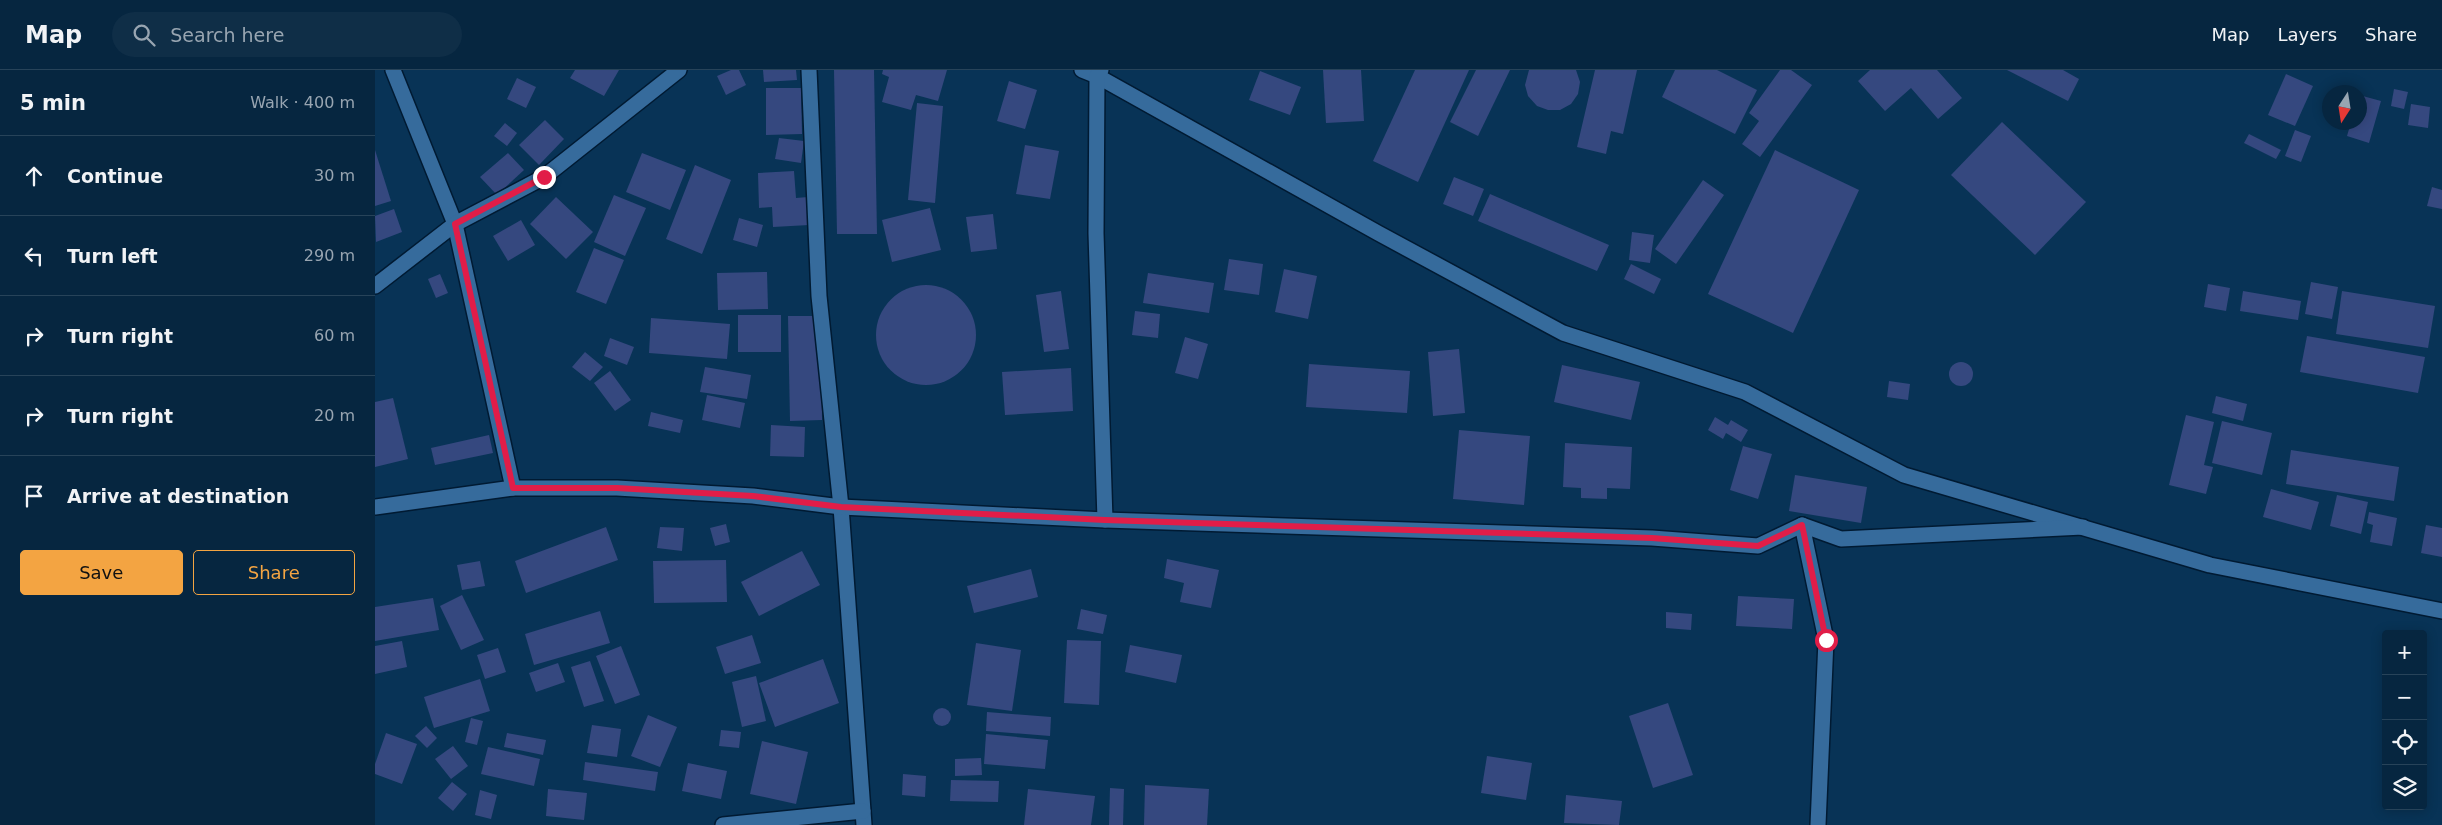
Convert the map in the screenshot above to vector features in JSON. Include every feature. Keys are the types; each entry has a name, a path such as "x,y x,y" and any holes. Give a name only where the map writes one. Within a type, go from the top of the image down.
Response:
{"street":[{"path":"393,70 455,224 513,488"},
{"path":"375,286 455,224 544,177 679,70"},
{"path":"723,825 863,818 841,507 819,296 809,70"},
{"path":"1082,70 1099,73 1377,233 1563,333 1745,392 1903,475 2210,565 2442,611"},
{"path":"1099,73 1095,233 1105,520"},
{"path":"375,507 513,488 617,488 753,496 841,507 1105,520 1652,538 1758,546 1802,525 1841,539 2083,528"},
{"path":"1802,525 1826,640 1818,825"}],"building":[{"path":"575,70 619,70 604,96 570,78"},
{"path":"731,70 739,70 746,85 726,95 717,76"},
{"path":"763,70 796,70 797,80 764,82"},
{"path":"834,70 874,70 877,234 837,234"},
{"path":"883,70 947,70 938,101 916,95 911,110 882,102 889,77 882,74"},
{"path":"1323,70 1361,70 1364,121 1326,123"},
{"path":"1415,70 1469,70 1418,182 1373,161"},
{"path":"1476,70 1510,70 1478,136 1450,122"},
{"path":"1529,70 1576,70 1580,82 1578,94 1571,104 1560,110 1548,110 1537,106 1528,96 1525,85"},
{"path":"1595,70 1637,70 1623,134 1611,131 1606,154 1577,147"},
{"path":"1675,70 1717,70 1757,90 1735,134 1662,97"},
{"path":"1780,70 1791,70 1812,85 1760,157 1742,144 1759,121 1749,113"},
{"path":"1870,70 1937,70 1962,98 1938,119 1911,88 1885,111 1858,81"},
{"path":"2007,70 2063,70 2079,79 2068,101"},
{"path":"1260,71 1301,87 1290,115 1249,100"},
{"path":"2286,74 2313,86 2295,126 2268,115"},
{"path":"517,78 536,87 526,108 507,99"},
{"path":"1009,81 1037,90 1025,129 997,121"},
{"path":"766,88 801,88 802,134 766,135"},
{"path":"2394,89 2408,92 2404,109 2391,106"},
{"path":"2367,97 2381,101 2369,143 2347,136 2349,130 2367,130"},
{"path":"917,103 943,106 935,203 908,200"},
{"path":"2411,104 2430,107 2428,128 2408,125"},
{"path":"545,120 564,139 539,165 519,145"},
{"path":"2002,122 2086,202 2035,255 1951,175"},
{"path":"505,123 517,133 507,146 494,136"},
{"path":"2295,130 2311,136 2301,162 2285,156"},
{"path":"2249,134 2281,150 2276,159 2244,143"},
{"path":"779,138 804,141 801,163 775,159"},
{"path":"1025,145 1059,151 1050,199 1016,194"},
{"path":"375,150 391,201 375,206"},
{"path":"1775,150 1859,190 1793,333 1708,294"},
{"path":"508,153 524,170 497,195 480,177"},
{"path":"642,153 686,170 670,210 626,192"},
{"path":"695,165 731,180 702,254 666,239"},
{"path":"794,171 796,198 808,197 809,225 773,227 772,207 759,208 758,173"},
{"path":"1454,177 1484,189 1473,216 1443,204"},
{"path":"1703,180 1724,195 1676,264 1655,249"},
{"path":"2432,187 2442,190 2442,209 2427,206"},
{"path":"1490,194 1609,245 1597,271 1478,221"},
{"path":"614,195 646,208 625,256 594,242"},
{"path":"556,197 593,232 566,259 530,224"},
{"path":"930,208 941,250 892,262 882,220"},
{"path":"394,209 402,232 376,242 375,216"},
{"path":"993,214 997,249 971,252 966,217"},
{"path":"739,218 763,225 757,247 733,240"},
{"path":"521,220 535,245 508,261 493,236"},
{"path":"1632,232 1654,235 1650,263 1629,260"},
{"path":"594,248 624,260 606,304 576,292"},
{"path":"1229,259 1263,264 1259,295 1224,290"},
{"path":"1631,264 1661,279 1654,294 1624,279"},
{"path":"1284,269 1317,276 1308,319 1275,312"},
{"path":"767,272 768,309 718,310 717,273"},
{"path":"1148,273 1214,283 1209,313 1143,303"},
{"path":"440,274 448,293 436,298 428,279"},
{"path":"2311,282 2338,287 2332,319 2305,314"},
{"path":"2208,284 2230,288 2226,311 2204,307"},
{"path":"926,285 945,289 961,300 972,316 976,335 972,354 961,370 945,381 926,385 907,381 891,370 880,354 876,335 880,316 891,300 907,289"},
{"path":"1061,291 1069,349 1044,352 1036,295"},
{"path":"2243,291 2301,301 2298,320 2240,311"},
{"path":"2342,291 2435,306 2428,348 2336,334"},
{"path":"1135,311 1160,314 1158,338 1132,335"},
{"path":"738,315 781,315 781,352 738,352"},
{"path":"788,316 821,316 822,420 790,421"},
{"path":"651,318 730,324 727,359 649,353"},
{"path":"2307,336 2425,357 2418,393 2300,372"},
{"path":"1185,337 1208,344 1198,379 1175,373"},
{"path":"610,338 634,347 627,365 604,356"},
{"path":"1459,349 1465,413 1433,416 1428,352"},
{"path":"585,352 603,367 590,381 572,367"},
{"path":"1956,362 1966,362 1973,369 1973,379 1966,386 1956,386 1949,379 1949,369"},
{"path":"1309,364 1410,371 1407,413 1306,407"},
{"path":"1562,365 1640,382 1631,420 1554,402"},
{"path":"705,367 751,375 747,399 700,392"},
{"path":"1071,368 1073,411 1005,415 1002,372"},
{"path":"610,371 631,400 615,411 594,383"},
{"path":"1889,381 1910,384 1908,400 1887,397"},
{"path":"707,395 745,403 740,428 702,420"},
{"path":"2216,396 2247,404 2243,421 2212,413"},
{"path":"393,398 408,459 375,467 375,402"},
{"path":"651,412 683,420 680,433 648,426"},
{"path":"2186,415 2214,422 2204,465 2213,467 2206,494 2169,485"},
{"path":"1715,417 1728,425 1731,420 1748,430 1741,442 1726,433 1723,439 1708,430"},
{"path":"2222,421 2272,433 2262,475 2212,463"},
{"path":"771,425 805,427 804,457 770,456"},
{"path":"1459,430 1530,436 1524,505 1453,499"},
{"path":"489,435 493,453 435,465 431,448"},
{"path":"1565,443 1632,447 1630,489 1607,488 1607,499 1581,498 1581,488 1563,487"},
{"path":"1743,446 1772,454 1758,499 1730,490"},
{"path":"2291,450 2399,467 2394,501 2286,484"},
{"path":"1795,475 1867,487 1861,523 1789,511"},
{"path":"2271,489 2319,502 2311,530 2263,517"},
{"path":"2337,495 2368,502 2361,534 2330,526"},
{"path":"2369,512 2397,518 2392,546 2370,542 2373,525 2367,523"},
{"path":"726,524 730,542 715,546 710,528"},
{"path":"2426,525 2442,528 2442,557 2421,553"},
{"path":"606,527 618,560 526,593 515,561"},
{"path":"660,527 684,528 682,551 657,548"},
{"path":"802,551 820,585 759,616 741,582"},
{"path":"1167,559 1219,570 1211,608 1180,602 1184,583 1164,578"},
{"path":"726,560 727,602 654,603 653,561"},
{"path":"480,561 485,586 462,590 457,565"},
{"path":"1031,569 1038,597 974,613 967,586"},
{"path":"462,595 484,640 461,650 440,606"},
{"path":"1738,596 1794,599 1792,629 1736,626"},
{"path":"433,598 439,630 375,641 375,607"},
{"path":"1081,609 1107,615 1103,634 1077,629"},
{"path":"600,611 610,643 534,665 525,634"},
{"path":"1666,612 1692,614 1691,630 1666,628"},
{"path":"752,635 761,663 725,674 716,647"},
{"path":"1067,640 1101,641 1099,705 1064,703"},
{"path":"402,641 407,667 375,674 375,646"},
{"path":"976,643 1021,650 1012,711 967,705"},
{"path":"1130,645 1182,655 1176,683 1125,672"},
{"path":"621,646 640,695 615,704 596,656"},
{"path":"498,648 506,672 485,679 477,655"},
{"path":"823,659 839,703 775,727 759,683"},
{"path":"590,661 604,701 584,707 571,667"},
{"path":"558,663 565,682 536,692 529,673"},
{"path":"756,676 766,721 742,727 732,682"},
{"path":"480,679 490,711 434,728 424,697"},
{"path":"1668,703 1693,775 1653,788 1629,716"},
{"path":"942,708 948,711 951,717 948,723 942,726 936,723 933,717 936,711"},
{"path":"987,712 1051,717 1050,736 986,731"},
{"path":"648,715 677,727 660,767 631,756"},
{"path":"471,718 483,721 477,745 465,742"},
{"path":"592,725 621,729 617,757 587,753"},
{"path":"426,726 437,738 427,748 415,736"},
{"path":"721,730 741,732 739,748 719,746"},
{"path":"386,733 417,744 402,784 375,774 375,764"},
{"path":"507,733 546,740 543,755 504,747"},
{"path":"986,734 1048,740 1045,769 984,764"},
{"path":"762,741 808,752 796,804 750,794"},
{"path":"453,746 468,766 451,779 435,759"},
{"path":"488,747 540,759 534,786 481,774"},
{"path":"1487,756 1532,763 1526,800 1481,793"},
{"path":"981,758 982,775 955,776 955,759"},
{"path":"585,762 658,772 655,791 583,780"},
{"path":"688,763 727,771 721,799 682,791"},
{"path":"903,774 926,776 925,797 902,795"},
{"path":"951,780 999,781 998,802 950,801"},
{"path":"452,782 467,794 453,811 438,798"},
{"path":"1145,785 1209,789 1207,825 1144,825"},
{"path":"1110,788 1124,789 1123,825 1109,825"},
{"path":"548,789 587,793 584,820 546,816"},
{"path":"1028,789 1095,796 1091,825 1024,825"},
{"path":"480,790 497,795 491,819 475,815"},
{"path":"1566,795 1622,801 1619,825 1564,823"}],"route":[{"path":"544,177 455,224 513,488 617,488 753,496 841,507 1105,520 1652,538 1758,546 1802,525 1826,640"}]}
